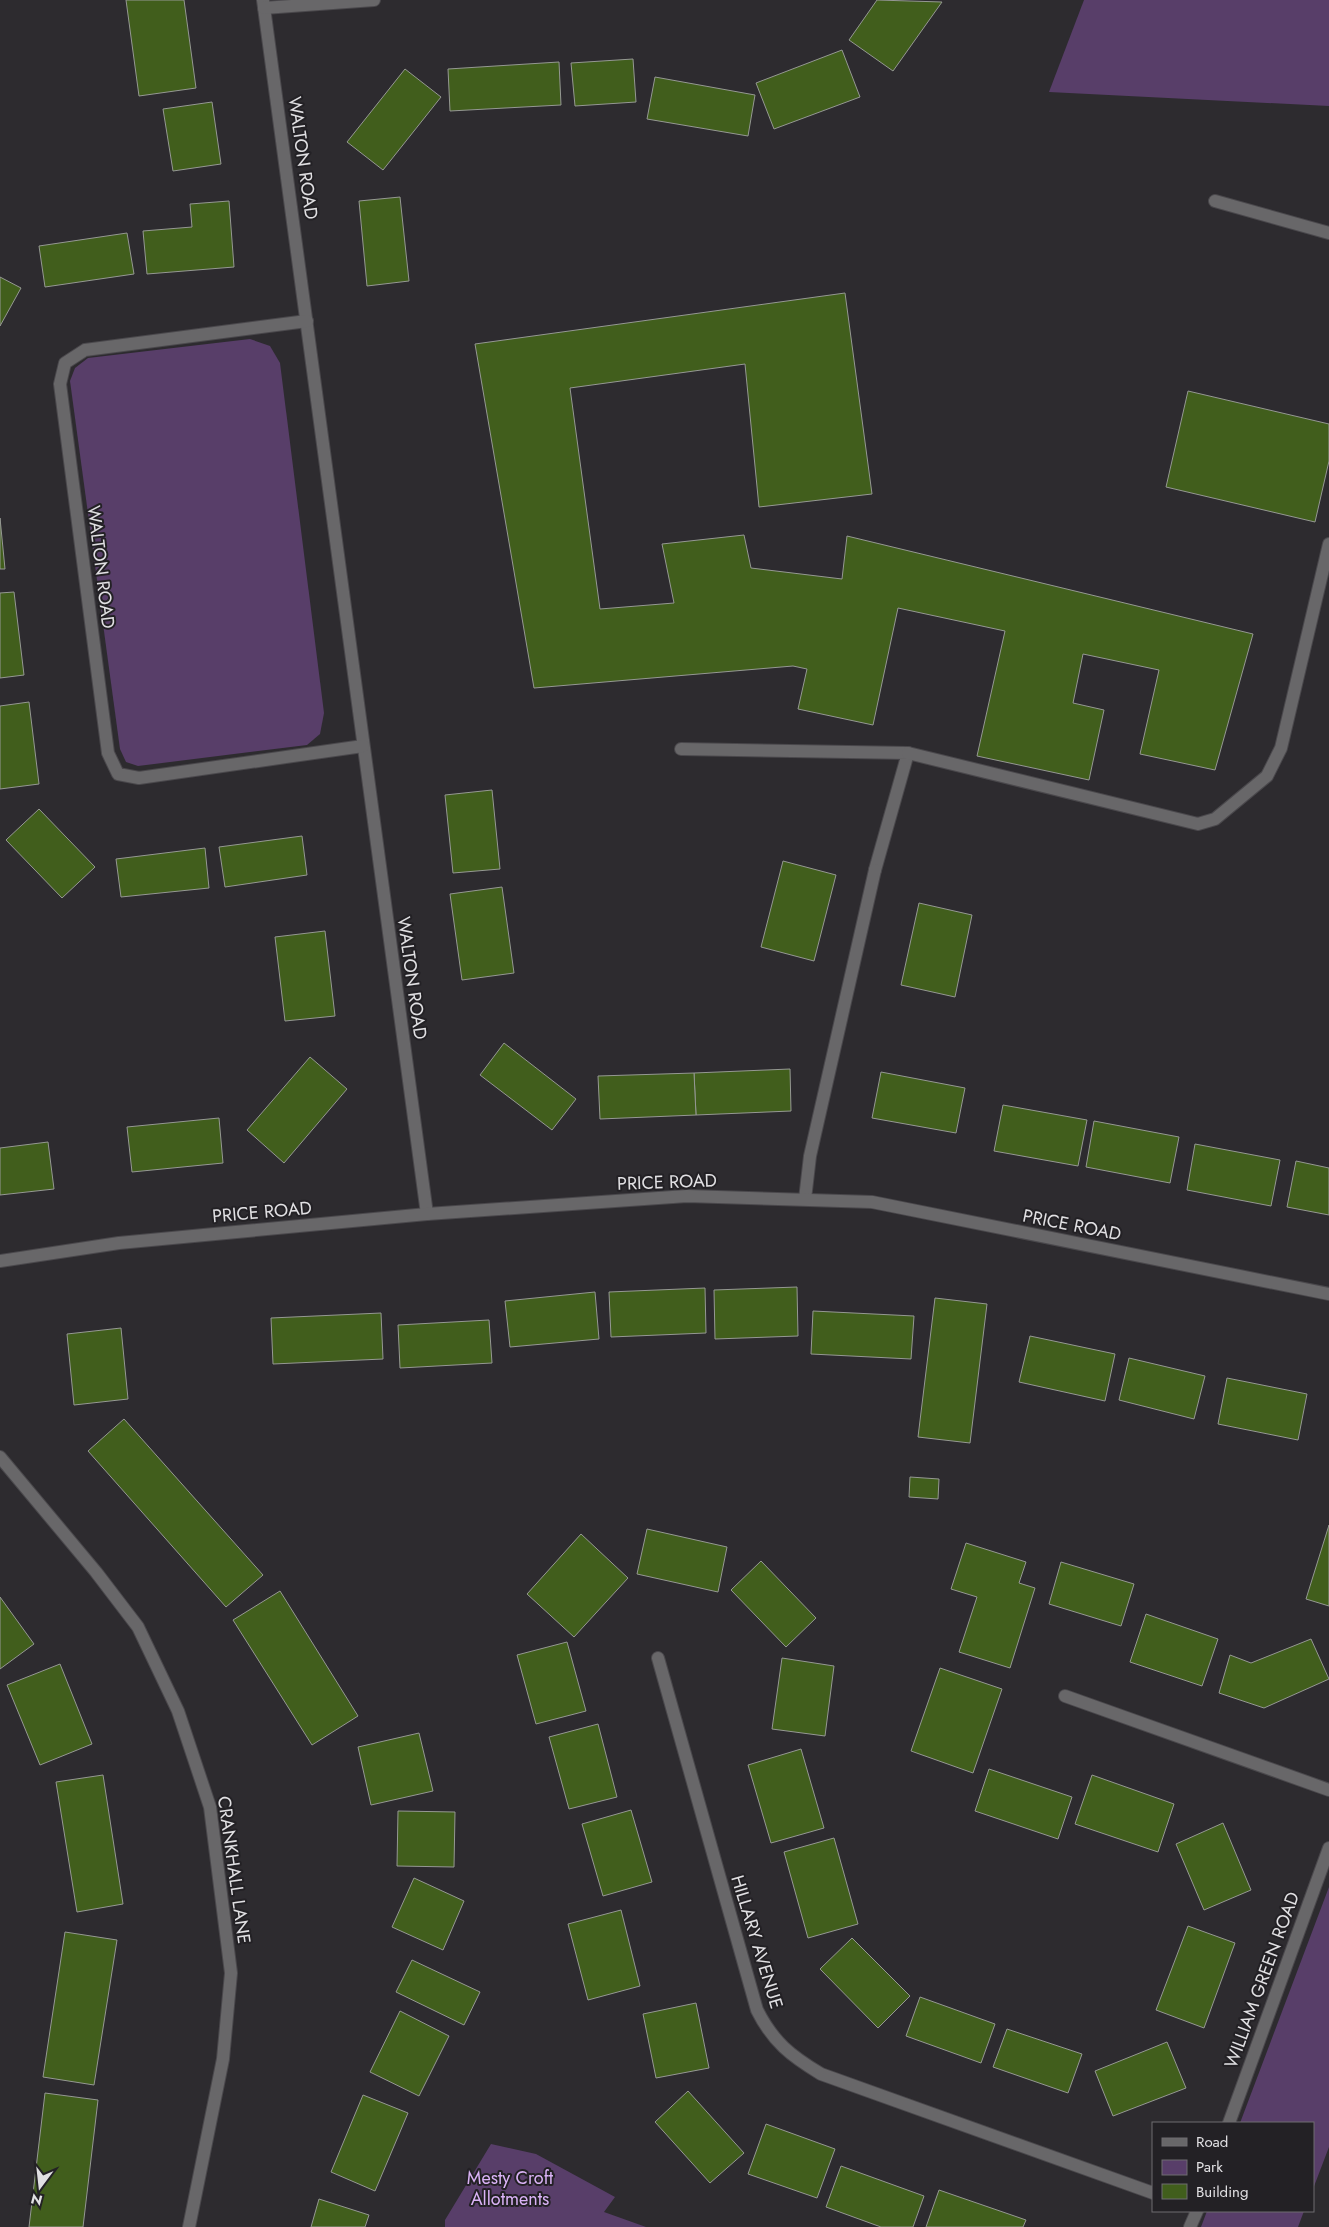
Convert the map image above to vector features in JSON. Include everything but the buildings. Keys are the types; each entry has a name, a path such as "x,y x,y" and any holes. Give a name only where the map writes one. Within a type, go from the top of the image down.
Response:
{"street":[{"path":"264,4 374,0"},
{"name":"WALTON ROAD","path":"264,4 427,1214"},
{"path":"1215,201 1329,233"},
{"name":"WALTON ROAD","path":"307,321 85,350 65,363 60,384 108,752 118,774 140,778 363,746"},
{"path":"681,749 908,753 1198,824 1216,819 1267,776 1281,748 1329,544"},
{"path":"805,1199 810,1156 875,870 908,753"},
{"name":"PRICE ROAD","path":"0,1260 119,1243 427,1214 687,1196 805,1199 872,1202 1329,1294"},
{"name":"CRANKHALL LANE","path":"0,1458 96,1572 138,1627 178,1711 210,1807 231,1973 223,2058 189,2227"},
{"name":"HILLARY AVENUE","path":"658,1658 757,2010 768,2030 792,2056 821,2074 1152,2193"},
{"path":"1065,1696 1329,1790"},
{"name":"WILLIAM GREEN ROAD","path":"1229,2122 1329,1848"},
{"path":"1190,2227 1197,2212"}],"green space":[{"path":"1084,0 1329,0 1329,106 1049,92"},
{"path":"250,339 270,346 280,363 324,713 320,734 307,745 138,766 126,762 120,749 70,381 75,368 88,358"},
{"path":"1329,1887 1329,2147 1314,2186 1314,2122 1240,2122"},
{"name":"Mesty Croft Allotments","path":"491,2144 536,2154 615,2197 604,2212 646,2227 445,2227 445,2220"},
{"path":"1207,2212 1304,2212 1298,2227 1201,2227"}]}
